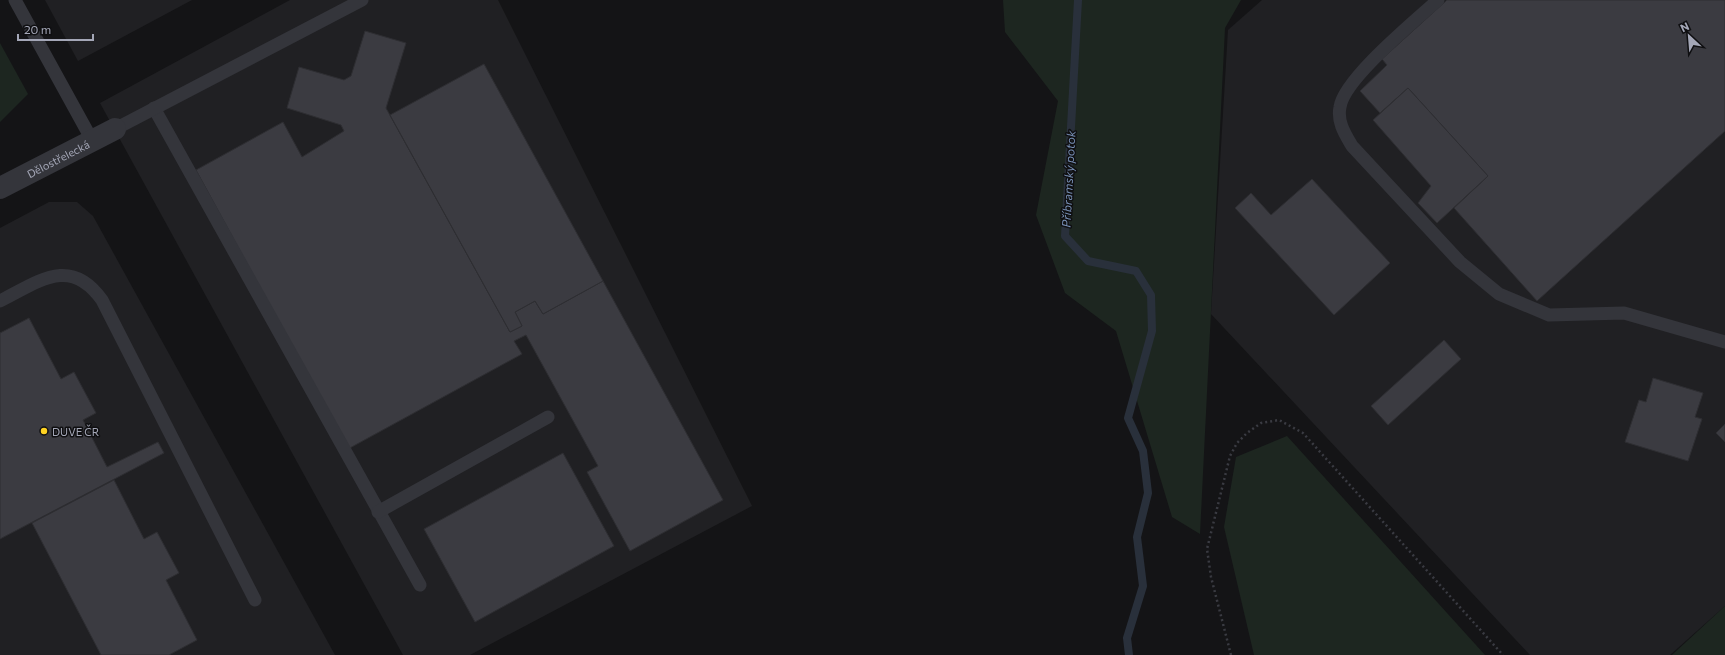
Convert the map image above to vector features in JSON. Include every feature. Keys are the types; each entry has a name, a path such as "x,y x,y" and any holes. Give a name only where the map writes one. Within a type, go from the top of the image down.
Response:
{"street":[{"name":"Dělostřelecká","path":"0,188 115,128"}],"lane":[{"path":"15,0 92,140"},
{"path":"115,128 362,0"},
{"path":"1438,0 1360,72 1346,89 1340,107 1341,128 1352,146 1460,262 1499,294 1549,315 1624,313 1725,342"},
{"path":"154,108 420,586"},
{"path":"0,301 43,279 54,276 78,277 94,290 102,300 255,600"},
{"path":"378,512 548,417"}],"path":[{"path":"1231,655 1211,577 1207,549 1230,456 1237,443 1247,432 1261,423 1279,420 1303,433 1503,655"}],"shaded area":[{"path":"45,0 192,0 78,61"},
{"path":"290,0 498,0 752,506 470,655 403,655 100,103"},
{"path":"1003,0 1241,0 1225,28 1200,534 1172,517 1116,331 1065,293 1036,215 1058,101 1005,32"},
{"path":"1262,0 1725,0 1725,606 1670,655 1530,655 1211,314 1228,30"},
{"path":"0,43 28,94 0,122"},
{"path":"49,202 77,202 93,216 335,655 0,655 0,228"},
{"path":"1287,436 1485,655 1254,655 1224,527 1236,457"},
{"path":"1725,606 1725,655 1672,655"}],"building":[{"path":"1447,0 1725,0 1725,131 1537,301 1454,208 1488,176 1408,88 1380,113 1360,91 1387,65 1382,59"},
{"path":"365,31 406,43 386,108 510,332 522,326 515,312 535,301 543,314 603,281 723,500 630,551 587,472 598,466 526,335 514,341 522,354 348,449 196,170 283,122 302,157 344,131 341,125 287,108 299,67 344,80 351,76"},
{"path":"484,64 603,281 543,314 535,301 515,312 522,326 510,332 390,115"},
{"path":"1408,88 1488,176 1437,223 1418,203 1431,186 1373,120"},
{"path":"1312,179 1390,263 1334,315 1235,208 1251,193 1271,215"},
{"name":"DUVE ČR","path":"29,318 61,379 74,372 96,413 83,420 107,467 158,442 164,453 0,539 0,333"},
{"path":"1444,340 1461,359 1388,425 1371,406"},
{"path":"1653,378 1703,393 1695,417 1702,419 1688,461 1625,442 1639,400 1646,402"},
{"path":"1725,424 1725,442 1716,433"},
{"path":"563,453 614,546 475,622 424,529"},
{"path":"114,480 144,539 157,532 179,573 166,580 197,640 169,655 101,655 32,523"}],"waterway":[{"name":"Příbramský potok","path":"1078,0 1065,236 1088,261 1136,271 1151,295 1152,331 1128,418 1143,451 1148,493 1137,537 1143,586 1127,638 1129,655"}],"place":[{"name":"DUVE ČR","path":"44,431"}]}
